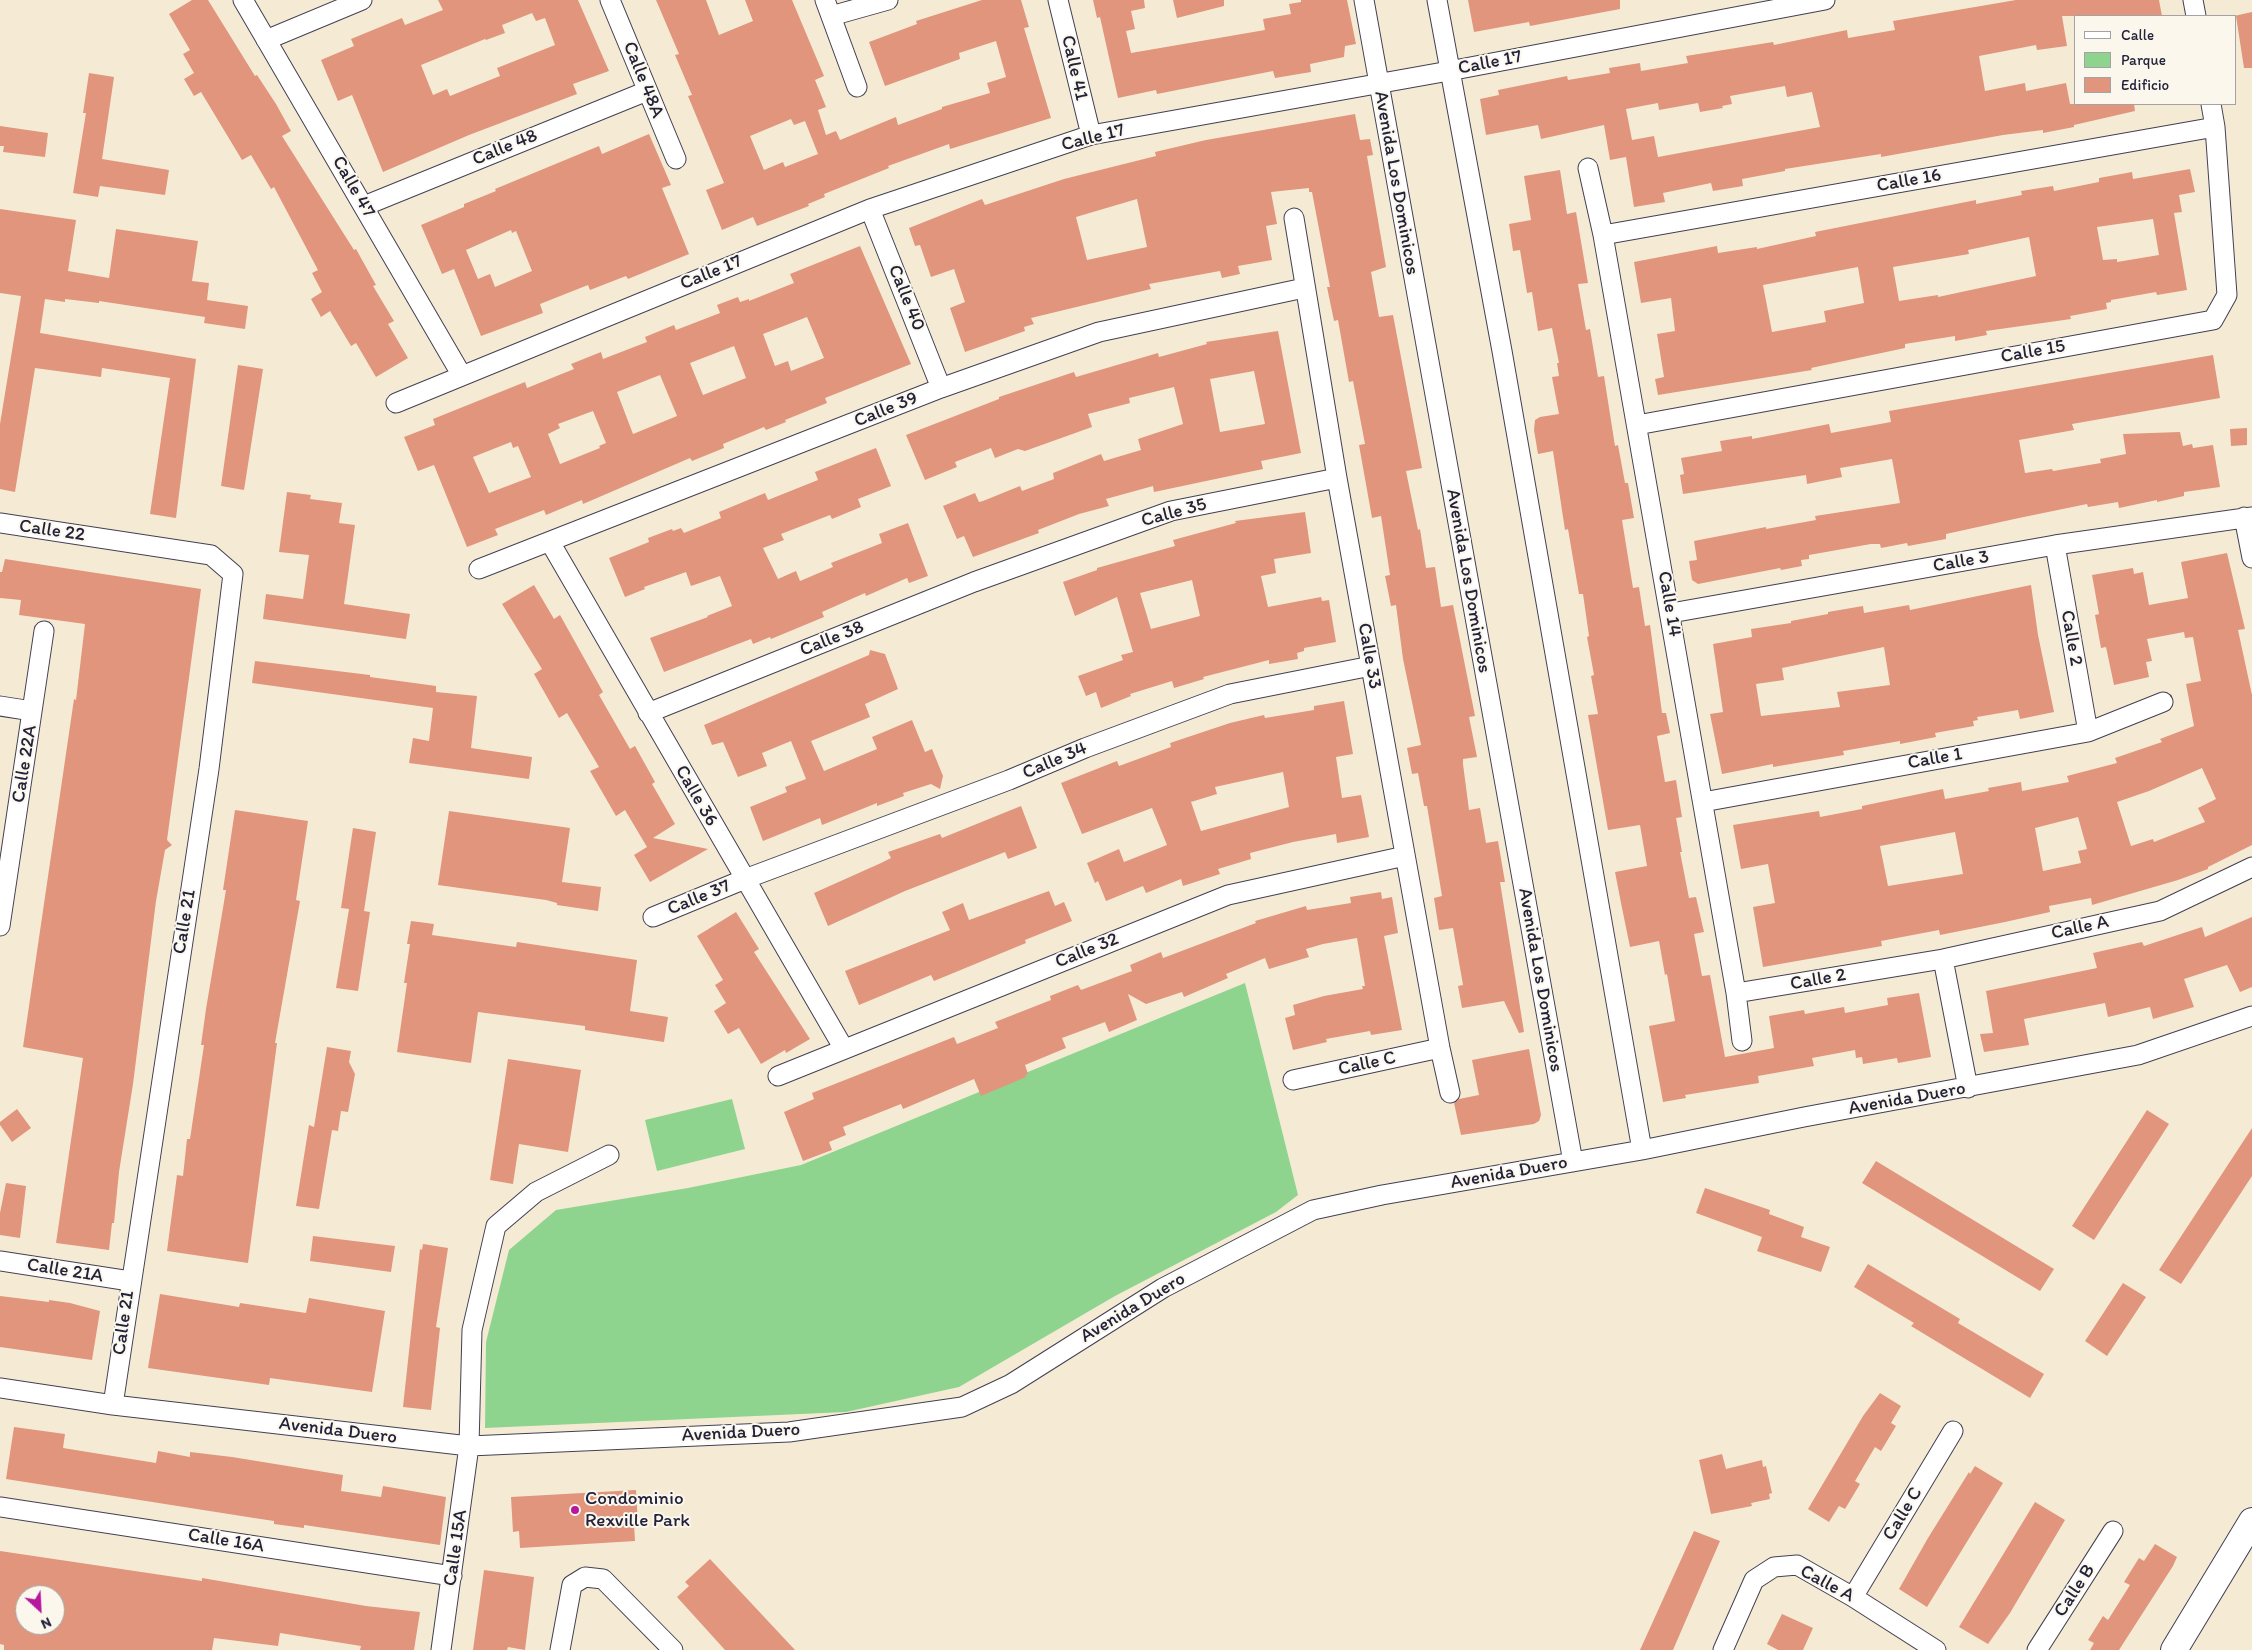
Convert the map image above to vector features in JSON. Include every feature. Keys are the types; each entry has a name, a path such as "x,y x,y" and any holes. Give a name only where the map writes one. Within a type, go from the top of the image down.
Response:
{"street":[{"name":"Calle 47","path":"243,0 461,374"},
{"path":"266,40 362,0"},
{"name":"Calle 48A","path":"610,0 676,159"},
{"path":"857,87 828,8 888,0"},
{"name":"Calle 41","path":"1058,0 1090,135"},
{"name":"Avenida Los Dominicos","path":"1364,0 1573,1162"},
{"path":"1436,0 1502,351 1642,1150"},
{"name":"Calle 17","path":"396,403 461,374 870,209 1090,135 1449,71 1734,8 1825,0"},
{"path":"2193,0 2196,15"},
{"name":"Calle 48","path":"364,206 646,90"},
{"name":"Calle 15","path":"1637,424 2213,320 2227,295 2215,127 2211,105"},
{"name":"Calle 16","path":"1603,235 2215,127"},
{"name":"Calle 14","path":"1588,168 1603,235 1637,424 1736,993 1742,1041"},
{"name":"Calle 40","path":"870,209 941,388"},
{"name":"Calle 33","path":"1294,218 1304,288 1370,666 1450,1094"},
{"name":"Calle 39","path":"479,569 941,388 1099,332 1304,288"},
{"name":"Calle 35","path":"1016,566 1171,511 1337,478"},
{"path":"2248,517 2252,558"},
{"name":"Calle 3","path":"1670,613 2054,545 2248,517"},
{"name":"Calle 22","path":"0,523 105,538"},
{"name":"Calle 21","path":"105,538 211,554 232,574 209,769 130,1281 113,1405"},
{"name":"Calle 36","path":"550,542 844,1049"},
{"name":"Calle 2","path":"2054,545 2088,732"},
{"name":"Calle 38","path":"648,713 1016,566"},
{"name":"Calle 22A","path":"0,926 3,891 44,631"},
{"name":"Calle 34","path":"745,880 1230,694 1370,666"},
{"name":"Calle 1","path":"1703,802 2088,732 2164,702"},
{"path":"0,706 32,711"},
{"name":"Calle 32","path":"778,1076 1228,895 1405,856"},
{"name":"Calle A","path":"1900,966 1942,959 2160,911 2252,867"},
{"name":"Calle 37","path":"654,917 745,880"},
{"path":"1942,959 1968,1088"},
{"name":"Calle 2","path":"1736,993 1900,966"},
{"name":"Avenida Duero","path":"0,1388 113,1405 469,1446 788,1432 962,1407 1012,1384 1163,1288 1313,1210 1642,1150 1804,1116 1968,1088 2138,1055 2252,1016"},
{"name":"Calle C","path":"1293,1080 1440,1048"},
{"name":"Calle 15A","path":"441,1650 469,1446 472,1330 496,1226 536,1192 610,1155"},
{"name":"Calle 21A","path":"0,1261 130,1281"},
{"name":"Calle C","path":"1853,1597 1953,1431"},
{"name":"Calle 16A","path":"0,1507 452,1576"},
{"path":"2174,1650 2252,1521"},
{"name":"Calle B","path":"2037,1650 2113,1531"},
{"name":"Calle A","path":"1723,1650 1754,1580 1774,1567 1797,1565 1853,1597 1936,1650"},
{"path":"560,1650 572,1585 585,1577 603,1579 673,1650"}],"green space":[{"path":"1245,983 1298,1195 1276,1212 1115,1296 959,1387 846,1412 485,1428 486,1342 509,1250 556,1210 688,1188 801,1165"},
{"path":"732,1099 745,1149 657,1171 645,1120"}],"building":[{"path":"192,0 208,0 255,76 257,75 276,104 291,131 282,136 354,250 356,249 376,285 373,286 394,321 388,324 408,358 376,377 356,343 351,346 330,311 321,317 311,299 322,292 312,273 318,270 274,187 271,189 251,155 242,160 201,92 194,96 184,79 194,73 183,54 190,50 169,14"},
{"path":"438,0 578,0 609,71 573,84 577,94 469,135 383,172 352,95 338,101 321,60 354,46 351,39 402,18 405,25 443,10","holes":["532,13 536,21 545,18 555,45 497,68 500,76 450,96 447,89 433,95 421,65 485,39 505,33 502,25"]},
{"path":"656,0 706,0 719,35 753,21 745,0 792,0 824,76 815,80 826,107 818,110 826,135 836,131 840,140 896,117 898,125 942,109 942,107 990,93 987,83 1006,77 996,41 959,53 960,59 885,86 869,42 917,24 916,21 982,0 1021,0 1029,27 1024,28 1051,118 950,149 949,144 888,166 889,168 824,194 825,197 808,204 809,206 757,226 753,217 722,230 706,190 724,183 688,96 692,95 675,55 679,54","holes":["791,119 794,125 805,121 818,154 785,167 783,162 764,170 750,136"]},
{"path":"1093,0 1144,0 1145,8 1131,11 1135,29 1126,31 1131,53 1265,30 1263,19 1291,14 1289,4 1301,2 1301,0 1347,0 1356,44 1345,46 1344,57 1310,64 1311,72 1275,78 1273,71 1157,94 1156,90 1118,98 1100,17 1097,18"},
{"path":"1173,0 1224,0 1224,6 1177,18"},
{"path":"1468,0 1620,0 1620,9 1530,26 1529,22 1474,32"},
{"path":"2016,0 2159,0 2162,15 2062,16 2067,46 2037,50 2036,45 1979,56 1985,91 2025,83 2026,91 2066,83 2070,104 2134,105 2135,111 2043,133 2043,130 2003,135 1881,157 1881,154 1785,169 1785,171 1742,179 1743,186 1713,191 1711,183 1663,193 1665,202 1634,207 1626,157 1610,160 1604,125 1541,139 1538,125 1486,135 1480,99 1499,95 1498,90 1567,76 1568,80 1610,73 1609,68 1640,63 1641,71 1688,63 1686,56 1773,42 1774,45 1847,30 1848,38 1895,30 1893,21","holes":["1785,86 1787,97 1812,92 1820,127 1658,157 1654,136 1632,140 1626,109 1658,103 1659,110 1698,103 1700,112 1723,108 1722,106 1732,104 1730,96"]},
{"path":"2252,12 2252,68 2244,68 2237,15"},
{"path":"89,73 114,77 102,159 169,170 165,195 100,186 98,197 73,193 86,113 83,113"},
{"path":"1355,114 1360,140 1370,139 1373,155 1367,156 1386,267 1371,272 1379,317 1393,315 1422,468 1406,471 1418,530 1420,529 1426,568 1435,567 1441,607 1453,605 1475,716 1469,717 1477,757 1463,759 1469,810 1480,808 1486,843 1498,841 1505,882 1500,882 1524,1032 1519,1033 1504,1001 1462,1008 1458,986 1463,985 1453,928 1439,930 1434,898 1442,896 1427,806 1424,806 1418,773 1412,774 1407,748 1421,745 1403,659 1396,605 1391,606 1385,576 1390,575 1381,516 1372,518 1359,445 1365,444 1353,381 1349,382 1338,320 1334,321 1327,287 1330,287 1312,192 1309,192 1309,188 1271,192 1277,224 1266,226 1272,260 1238,266 1240,274 1222,278 1220,271 1149,284 1151,289 1031,318 1034,324 1024,327 1025,331 965,352 950,308 965,302 954,269 931,277 920,245 915,246 909,228 982,199 985,205 1064,179 1156,156 1155,152 1206,140","holes":["1137,199 1147,247 1087,260 1076,217"]},
{"path":"0,126 48,133 45,157 3,152 4,146 0,146"},
{"path":"649,134 671,185 662,188 689,254 628,279 626,276 590,290 588,285 540,304 543,313 481,336 454,269 442,274 421,225 464,207 464,204 496,191 495,189 599,146 602,154","holes":["511,230 512,233 516,231 532,271 495,287 490,274 478,279 466,250"]},
{"path":"2190,169 2195,192 2179,195 2182,212 2174,213 2187,290 2157,295 2156,292 2111,300 2111,302 2106,303 2107,309 2070,316 2071,319 1986,331 1987,335 1955,341 1955,336 1905,344 1905,348 1811,368 1812,370 1658,395 1655,379 1664,377 1657,334 1675,331 1671,298 1641,303 1634,262 1717,246 1718,253 1757,247 1757,249 1816,236 1815,232 1976,200 1976,204 2022,195 2021,191 2053,186 2054,191 2099,182 2099,178 2132,172 2133,179","holes":["2153,219 2159,255 2117,262 2117,259 2103,260 2097,227","2029,237 2036,276 1938,297 1938,295 1899,301 1893,267 1969,254 1968,250","1858,267 1864,303 1824,311 1826,322 1772,332 1763,285"]},
{"path":"1560,170 1567,214 1576,212 1588,283 1578,284 1586,330 1590,329 1598,377 1604,376 1615,446 1618,445 1625,483 1628,483 1634,518 1622,520 1633,588 1639,587 1645,626 1650,625 1662,713 1666,713 1670,733 1657,736 1665,782 1676,780 1682,817 1676,818 1682,852 1680,852 1689,898 1696,897 1704,932 1694,934 1702,976 1710,975 1725,1057 1774,1048 1769,1016 1804,1010 1805,1014 1844,1007 1845,1013 1888,1005 1887,998 1919,993 1931,1057 1898,1063 1897,1058 1863,1064 1862,1057 1856,1058 1855,1050 1812,1058 1814,1066 1758,1076 1759,1083 1685,1095 1686,1098 1663,1102 1649,1026 1675,1021 1667,974 1665,975 1659,941 1630,947 1615,872 1647,866 1640,825 1608,830 1588,715 1598,714 1591,676 1594,675 1587,637 1589,636 1583,594 1579,594 1568,529 1565,530 1553,451 1538,454 1534,430 1535,420 1540,417 1559,414 1552,377 1559,376 1557,363 1559,363 1552,328 1538,331 1532,292 1527,293 1520,250 1513,251 1509,224 1531,220 1524,176"},
{"path":"0,209 76,220 68,271 109,278 116,229 198,241 192,281 209,283 207,300 248,306 245,329 204,323 205,317 99,301 99,303 65,299 65,302 45,299 40,333 196,359 176,518 150,514 170,378 102,368 101,377 35,368 15,492 0,489 0,424 21,296 0,293"},
{"path":"860,246 911,364 825,398 827,403 766,430 764,427 723,444 724,448 692,461 690,458 583,504 582,500 546,515 544,510 495,529 498,535 467,547 434,465 418,471 404,437 435,425 433,419 525,382 527,388 574,369 571,364 601,352 603,359 647,342 645,337 674,325 676,330 720,313 717,305 738,297 740,302 749,299 749,301 794,283 790,274","holes":["807,317 824,358 791,371 788,361 775,366 763,334","734,346 746,378 703,395 690,363","660,375 677,416 633,434 617,392","593,411 606,443 599,446 600,448 560,464 548,434 560,428 558,424","511,442 513,448 518,446 531,477 489,493 473,457"]},
{"path":"1278,331 1301,453 1261,461 1263,469 1154,492 1153,486 1106,499 1109,506 1079,514 1038,530 1039,533 973,557 964,536 957,539 943,506 975,493 979,502 1020,486 1022,491 1054,479 1053,473 1101,454 1104,461 1141,450 1138,439 1183,424 1174,387 1129,398 1130,403 1088,414 1092,427 1025,451 1018,449 995,458 991,448 955,462 957,467 925,480 906,435 999,399 999,397 1074,372 1076,377 1158,353 1159,357 1207,344 1206,342","holes":["1254,371 1265,424 1220,432 1210,379"]},
{"path":"2213,355 2220,398 2072,424 2074,430 2019,440 2025,473 2052,469 2053,471 2101,463 2100,459 2126,454 2123,434 2180,432 2183,446 2192,444 2193,448 2213,445 2220,487 2184,492 2184,496 2119,508 2118,502 2088,507 2087,504 1946,534 1946,539 1908,546 1907,543 1881,548 1880,544 1871,544 1809,555 1809,559 1801,560 1802,566 1781,570 1780,568 1698,584 1692,580 1689,561 1697,560 1694,541 1766,527 1766,529 1816,520 1815,516 1900,503 1892,459 1840,468 1842,477 1807,484 1806,475 1683,494 1680,475 1684,474 1681,458 1722,451 1720,441 1752,436 1752,439 1829,424 1831,433 1891,422 1889,411"},
{"path":"238,365 263,369 244,490 221,486"},
{"path":"2247,428 2247,445 2231,446 2230,429"},
{"path":"876,448 891,486 858,499 861,507 832,519 830,515 781,534 784,540 763,548 778,579 796,571 800,581 833,567 831,563 882,543 879,534 908,523 928,576 909,583 907,578 866,596 865,593 822,612 824,617 771,639 770,637 753,644 751,639 664,672 650,638 708,617 732,606 720,576 691,586 686,572 644,587 645,589 625,597 609,558 649,542 648,538 672,529 673,531 681,528 684,533 721,518 719,512 765,493 768,500 818,480 815,472"},
{"path":"287,492 311,495 310,499 342,503 339,523 355,525 344,604 410,614 406,639 263,619 266,594 303,599 309,555 279,552"},
{"path":"1305,512 1311,553 1274,559 1276,573 1261,576 1268,607 1321,597 1322,601 1329,600 1336,642 1304,648 1304,651 1297,653 1298,659 1269,664 1269,660 1203,677 1204,679 1174,688 1172,681 1130,694 1131,696 1101,708 1096,692 1086,696 1078,676 1123,660 1121,655 1133,652 1117,597 1075,616 1063,582 1097,570 1097,568 1175,546 1173,540 1236,523 1235,521","holes":["1192,580 1200,616 1151,629 1140,593"]},
{"path":"2227,553 2245,629 2238,630 2252,695 2252,845 2208,867 2208,869 2178,880 2092,905 2091,898 2049,906 2050,912 2005,922 1940,935 1939,930 1881,941 1882,946 1763,967 1753,907 1775,903 1768,864 1741,869 1733,825 1819,811 1820,817 1862,809 1862,806 1943,789 1945,799 1989,791 1988,788 2021,782 2022,791 2069,782 2067,776 2117,763 2115,758 2162,742 2160,739 2194,726 2186,684 2201,681 2193,637 2185,638 2184,632 2147,639 2152,661 2146,662 2149,677 2114,685 2106,647 2101,648 2095,615 2099,614 2092,575 2133,568 2134,574 2143,572 2149,605 2188,598 2181,562","holes":["2202,768 2216,799 2198,808 2205,822 2154,842 2153,839 2131,846 2117,802 2149,791","2078,817 2087,849 2078,851 2081,863 2043,871 2035,828","1955,832 1963,874 1888,886 1880,846"]},
{"path":"5,559 201,589 167,840 172,845 165,850 156,901 133,1084 109,1250 56,1243 83,1058 23,1047 74,699 76,700 85,624 19,615 21,600 0,598 0,572 2,572"},
{"path":"534,585 554,619 560,615 603,692 599,695 630,749 635,746 655,782 652,784 675,824 653,838 708,849 650,882 634,855 647,847 625,810 616,816 590,771 599,767 567,713 559,718 534,674 542,669 502,604"},
{"path":"2031,585 2038,635 2054,712 2020,719 2018,710 1977,717 1978,720 1973,721 1974,726 1935,733 1936,737 1900,744 1900,741 1843,751 1844,755 1773,767 1773,764 1722,774 1710,714 1723,712 1713,644 1752,637 1751,629 1791,623 1791,621 1828,614 1828,612 1863,606 1864,613 1909,605 1910,610","holes":["1884,647 1890,685 1837,692 1840,707 1761,716 1756,684 1784,680 1782,668"]},
{"path":"870,650 885,654 898,689 865,704 870,717 811,741 824,771 877,749 872,737 912,720 925,752 932,749 943,776 940,789 931,784 903,793 904,796 877,806 877,803 822,825 820,818 763,841 750,807 787,792 785,787 806,779 791,741 762,753 767,766 738,777 723,742 712,745 704,725 869,655"},
{"path":"255,661 370,675 370,677 436,686 436,692 477,696 471,748 532,757 529,779 409,763 413,738 429,741 433,708 252,683"},
{"path":"1344,701 1353,754 1336,757 1342,798 1361,795 1369,837 1337,843 1336,834 1293,842 1250,853 1251,859 1218,869 1220,874 1183,886 1181,879 1146,893 1143,886 1106,901 1098,881 1095,883 1087,863 1119,849 1124,862 1167,845 1152,808 1082,834 1061,783 1117,761 1119,766 1171,747 1170,743 1230,723 1264,715 1265,718 1314,710 1314,706","holes":["1283,772 1289,807 1201,831 1191,802 1217,794 1215,787"]},
{"path":"1021,806 1037,848 1008,859 1005,852 905,891 828,926 814,893 891,858 888,852 940,834 942,838"},
{"path":"235,810 308,821 296,900 300,901 275,1043 277,1043 248,1263 167,1251 177,1175 183,1176 187,1139 190,1139 204,1045 201,1045 206,1009 226,890 223,890"},
{"path":"449,811 570,828 562,882 601,887 598,911 557,905 557,903 546,900 438,885"},
{"path":"353,828 376,832 364,911 370,912 358,991 336,988 349,909 341,908"},
{"path":"1049,891 1055,906 1064,902 1072,921 1025,940 1026,943 934,981 931,975 859,1005 845,971 950,930 942,912 963,903 969,920"},
{"path":"1381,892 1382,899 1392,897 1398,933 1384,936 1402,1030 1371,1035 1370,1031 1326,1039 1327,1042 1293,1050 1285,1018 1295,1015 1293,1005 1324,996 1363,989 1362,986 1365,986 1357,938 1323,944 1306,949 1309,957 1269,969 1265,958 1226,974 1228,978 1184,997 1182,992 1146,1004 1128,994 1137,1020 1109,1032 1105,1022 1062,1038 1066,1048 1025,1065 1028,1074 1025,1075 1026,1077 981,1096 974,1079 903,1109 901,1104 843,1127 846,1135 829,1142 832,1150 803,1161 784,1112 814,1099 812,1093 954,1037 957,1044 998,1028 995,1022 1051,1000 1050,996 1078,985 1081,990 1132,971 1130,965 1161,952 1163,958 1256,923 1255,921 1306,906 1307,910 1351,903 1350,897"},
{"path":"736,912 759,949 754,952 810,1039 786,1053 785,1050 761,1064 739,1028 728,1034 714,1011 726,1003 715,985 723,980 697,936"},
{"path":"2252,917 2252,987 2240,992 2227,965 2184,979 2194,1007 2153,1019 2150,1007 2108,1017 2105,1003 2024,1019 2029,1045 1984,1052 1980,1034 1993,1033 1986,991 2097,968 2093,953 2142,942 2144,946 2202,927 2205,937"},
{"path":"411,921 434,924 432,935 516,947 517,942 637,960 630,1011 668,1017 664,1042 585,1030 585,1026 478,1012 471,1063 397,1052 407,983 404,983 410,944 407,944"},
{"path":"327,1047 351,1051 349,1062 355,1074 348,1112 341,1111 338,1131 332,1130 319,1209 296,1206 309,1125 314,1127"},
{"path":"1529,1049 1541,1115 1539,1121 1534,1124 1461,1135 1454,1103 1459,1099 1479,1095 1472,1060"},
{"path":"508,1059 581,1070 568,1152 519,1144 513,1184 490,1180"},
{"path":"17,1109 31,1128 12,1142 0,1125 0,1122"},
{"path":"2147,1110 2169,1124 2094,1240 2072,1226"},
{"path":"2252,1128 2252,1176 2181,1284 2159,1270"},
{"path":"1876,1161 2054,1269 2040,1291 1862,1183"},
{"path":"6,1183 26,1186 20,1238 0,1235 0,1213"},
{"path":"1705,1188 1770,1210 1769,1214 1804,1227 1801,1237 1830,1247 1821,1272 1757,1251 1762,1237 1696,1213"},
{"path":"313,1236 395,1246 391,1272 310,1261"},
{"path":"423,1244 448,1248 436,1327 440,1328 431,1410 403,1407 420,1249 422,1250"},
{"path":"1868,1264 1960,1319 1958,1323 2044,1374 2030,1398 1911,1326 1914,1323 1854,1287"},
{"path":"2123,1283 2146,1297 2107,1356 2085,1341"},
{"path":"160,1294 239,1307 240,1303 306,1313 309,1298 385,1311 372,1392 270,1378 269,1385 148,1368"},
{"path":"0,1296 70,1303 100,1311 92,1360 0,1347"},
{"path":"1880,1393 1901,1406 1891,1423 1896,1426 1881,1451 1875,1447 1855,1481 1860,1484 1845,1509 1839,1506 1829,1522 1808,1509 1863,1416"},
{"path":"14,1427 65,1434 63,1448 156,1463 158,1451 190,1457 190,1452 232,1457 343,1475 341,1491 381,1497 383,1486 446,1497 440,1545 304,1525 304,1528 274,1524 274,1521 6,1479"},
{"path":"1722,1454 1726,1469 1762,1460 1763,1467 1766,1466 1772,1493 1769,1494 1770,1499 1751,1503 1752,1506 1711,1514 1699,1460"},
{"path":"1975,1466 2003,1483 1927,1607 1899,1589 1928,1538 1969,1472 1970,1474"},
{"name":"Condominio Rexville Park","path":"636,1490 638,1524 634,1524 635,1541 520,1548 519,1531 513,1532 511,1497"},
{"path":"2035,1502 2065,1520 2010,1613 1988,1644 1959,1627"},
{"path":"1694,1531 1720,1541 1673,1650 1640,1650"},
{"path":"2155,1544 2177,1557 2173,1566 2119,1650 2090,1650 2094,1643 2088,1640 2103,1616 2108,1620 2130,1585 2124,1582 2139,1558 2144,1561"},
{"path":"0,1551 202,1581 202,1578 366,1606 420,1612 414,1650 360,1650 361,1646 280,1633 278,1646 214,1638 212,1650 4,1650 4,1645 0,1644"},
{"name":"Condominio Rexville Park","path":"710,1559 795,1650 725,1650 677,1597 689,1586 685,1582"},
{"path":"484,1570 534,1577 525,1650 508,1647 507,1650 473,1650"},
{"path":"1782,1614 1813,1628 1803,1650 1778,1650 1767,1644"}],"place":[{"name":"Condominio Rexville Park","path":"575,1510"}]}
